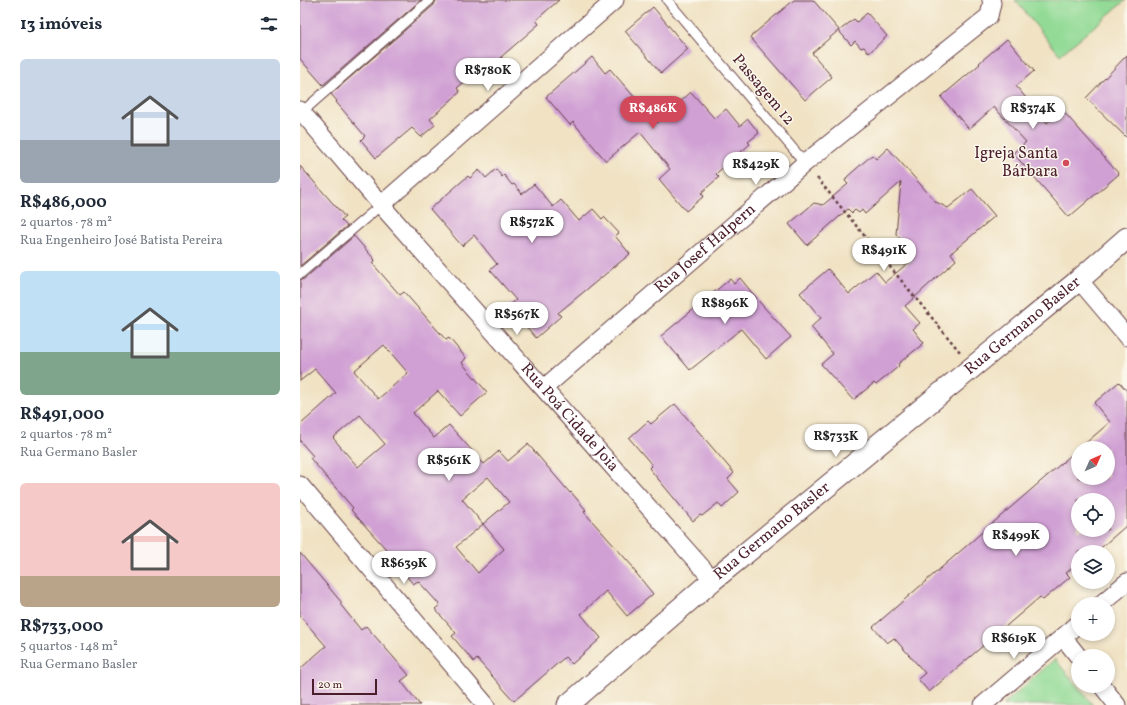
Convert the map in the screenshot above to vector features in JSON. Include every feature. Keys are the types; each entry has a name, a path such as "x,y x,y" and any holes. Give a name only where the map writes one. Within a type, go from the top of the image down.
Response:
{"street":[{"path":"381,205 614,0"},
{"name":"Rua Josef Halpern","path":"544,388 805,163 989,16 992,1"},
{"name":"Rua Poá Cidade Joia","path":"301,111 381,205 713,580"},
{"name":"Rua Germano Basler","path":"568,705 713,580 973,368 1127,238"},
{"path":"1079,280 1127,337"},
{"path":"300,485 486,705"},
{"path":"1109,597 1127,582"},
{"path":"983,705 1071,630"},
{"path":"1063,637 1072,649"},
{"path":"1108,693 1117,705"}],"lane":[{"path":"301,111 430,0"},
{"name":"Passagem 12","path":"667,0 805,163"},
{"path":"300,274 381,205"}],"path":[{"path":"805,163 973,368"}],"green space":[{"path":"1015,0 1126,0 1060,55"},
{"path":"1055,659 1071,678 1071,693 1083,693 1093,705 1003,705"}],"building":[{"path":"300,0 421,0 323,85 300,59"},
{"path":"436,0 559,0 536,20 539,24 501,57 506,63 493,75 485,65 457,88 460,92 430,119 435,125 421,137 412,128 376,158 361,140 365,136 331,94 434,5"},
{"path":"794,0 813,0 839,30 812,53 832,77 805,100 750,37"},
{"path":"653,7 688,49 661,73 625,31"},
{"path":"867,13 887,36 869,53 864,47 861,48 855,41 851,45 839,31 854,19 857,22"},
{"path":"1007,39 1034,71 1016,86 1047,123 1062,110 1119,174 1069,217 1013,153 1026,142 994,107 969,129 941,97"},
{"path":"1127,55 1127,138 1086,98"},
{"path":"592,57 605,73 610,69 657,123 691,92 715,119 726,109 740,126 748,119 759,133 748,142 750,144 716,174 719,177 701,193 704,196 686,211 659,179 670,169 640,132 606,161 573,122 570,125 546,97"},
{"path":"888,148 936,202 948,208 972,189 995,216 951,253 956,260 905,306 920,323 913,329 924,343 898,364 899,366 876,385 874,383 853,400 821,364 833,354 811,327 821,318 800,293 828,269 849,294 876,271 885,282 913,259 910,256 913,254 896,234 901,182 865,214 862,210 859,213 855,210 852,213 848,209 807,245 789,224 814,203 823,205 848,184 845,181 847,177 872,155 876,159"},
{"path":"300,166 345,217 341,220 347,226 300,266"},
{"path":"496,169 502,177 504,175 512,185 514,184 522,194 534,184 553,207 561,200 579,221 593,209 602,219 604,217 619,233 615,236 630,254 558,313 561,316 536,338 509,306 516,300 490,270 497,264 474,235 462,246 430,209 468,176 470,178 479,170 486,178"},
{"path":"354,236 375,260 372,263 400,295 404,292 446,340 449,338 466,358 462,363 487,392 460,416 438,391 413,413 434,438 449,425 484,464 499,451 508,461 528,444 586,510 584,512 633,567 632,568 653,594 627,616 606,591 581,614 601,638 572,664 565,657 514,701 477,659 474,662 452,636 456,633 435,609 440,605 418,581 413,584 392,559 394,558 351,510 353,508 310,458 313,456 300,441 300,425 336,393 315,369 300,381 300,280 304,279","holes":["384,345 408,373 378,399 354,371","360,415 385,444 358,467 333,438","488,477 509,502 483,524 462,499","483,524 504,549 478,573 456,547"]},
{"path":"740,278 791,337 766,359 741,329 690,370 661,336 730,279 734,284"},
{"path":"1119,382 1127,391 1127,525 1115,535 1115,493 1071,493 1071,537 1113,537 1104,545 1071,545 1071,569 1066,573 1070,577 1043,600 1040,597 929,692 918,679 925,673 894,638 887,643 873,627 1071,455 1071,485 1115,485 1115,441 1088,441 1110,422 1094,403"},
{"path":"675,404 734,473 728,479 739,492 722,508 718,503 702,516 700,515 693,521 649,468 652,465 629,438 648,421 651,424"},
{"path":"300,553 342,603 340,604 361,630 366,626 409,675 401,681 420,705 300,705 300,669 326,646 300,616"}],"place":[{"name":"Igreja Santa Bárbara","path":"1066,163"}]}
